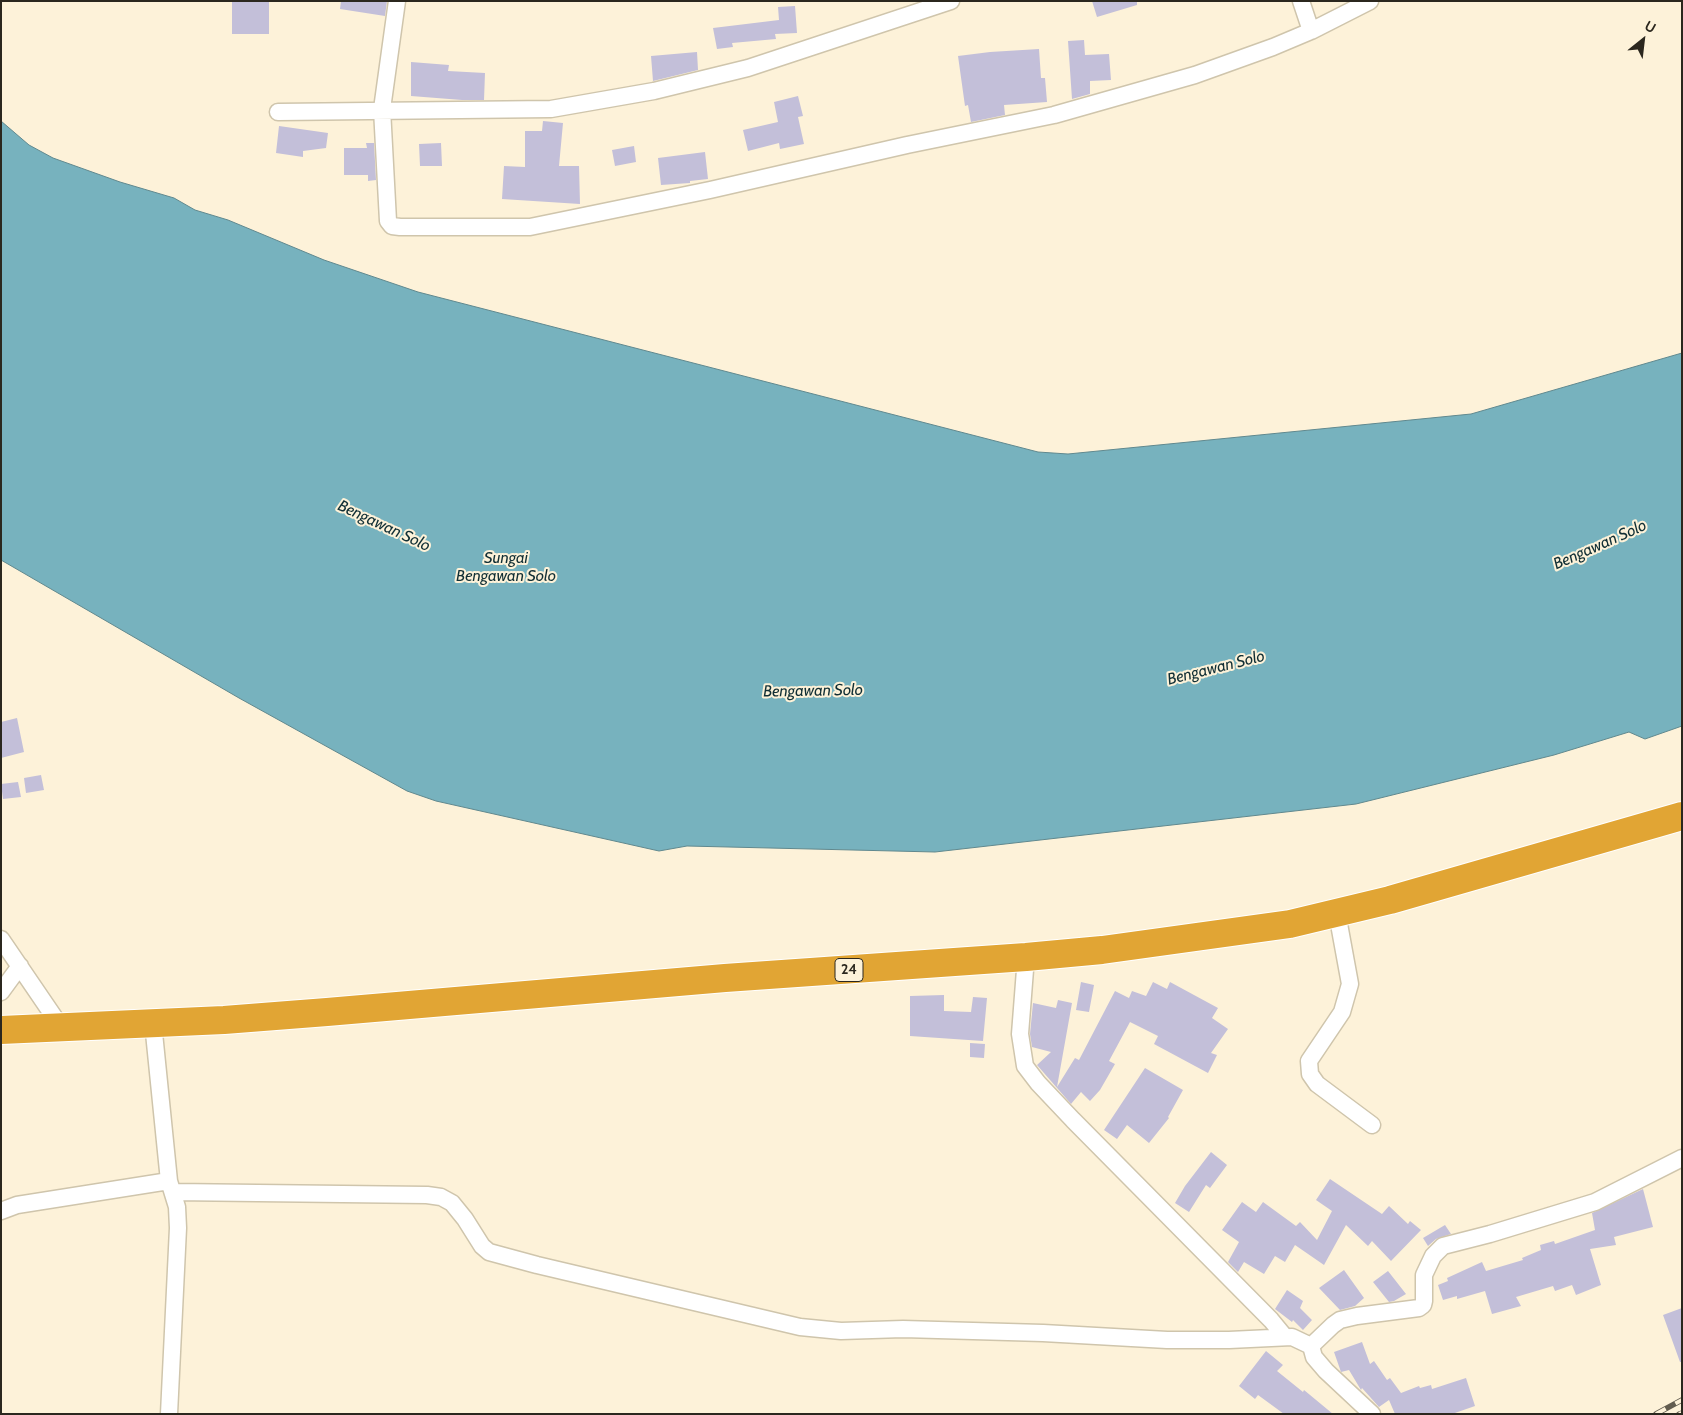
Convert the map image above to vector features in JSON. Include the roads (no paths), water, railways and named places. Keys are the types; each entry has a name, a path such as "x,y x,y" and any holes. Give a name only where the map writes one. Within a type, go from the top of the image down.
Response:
{"highway":[{"name":"24","path":"1,1030 317,1013 726,978 1102,950 1290,924 1390,900 1682,816"}],"street":[{"path":"397,1 382,110 388,221 392,226 396,227 530,227 1054,115 1195,75 1273,47 1370,1"},
{"path":"278,112 551,109 654,91 748,68 951,1"},
{"path":"1302,1 1310,31"},
{"path":"1337,913 1350,984 1342,1012 1309,1061 1310,1074 1317,1084 1372,1125"},
{"path":"1,939 61,1027"},
{"path":"1026,957 1020,1034 1025,1066 1038,1083 1271,1320 1285,1337"},
{"path":"1,992 20,966"},
{"path":"153,1023 171,1186 177,1207 178,1228 169,1414"},
{"path":"1311,1346 1340,1320 1419,1308 1424,1301 1424,1275 1433,1256 1443,1246 1596,1202 1682,1158"},
{"path":"1,1211 17,1205 171,1186 442,1197 452,1203 465,1219 482,1246 489,1252 800,1327 841,1330 903,1329 1043,1333 1167,1340 1296,1338 1311,1346 1314,1356 1326,1371 1372,1414"}],"water":[{"name":"Sungai Bengawan Solo","path":"1,121 29,145 53,158 120,182 174,198 195,210 228,220 324,260 418,292 1038,452 1068,454 1471,414 1682,353 1682,726 1645,739 1629,732 1554,755 1356,804 935,852 687,846 659,851 436,801 407,791 239,698 1,560"}],"railway":[{"path":"1656,1414 1682,1400"}],"water label":[{"name":"Bengawan Solo","path":"384,526"},
{"name":"Bengawan Solo","path":"1600,545"},
{"name":"Bengawan Solo","path":"1216,668"},
{"name":"Bengawan Solo","path":"813,691"}]}
